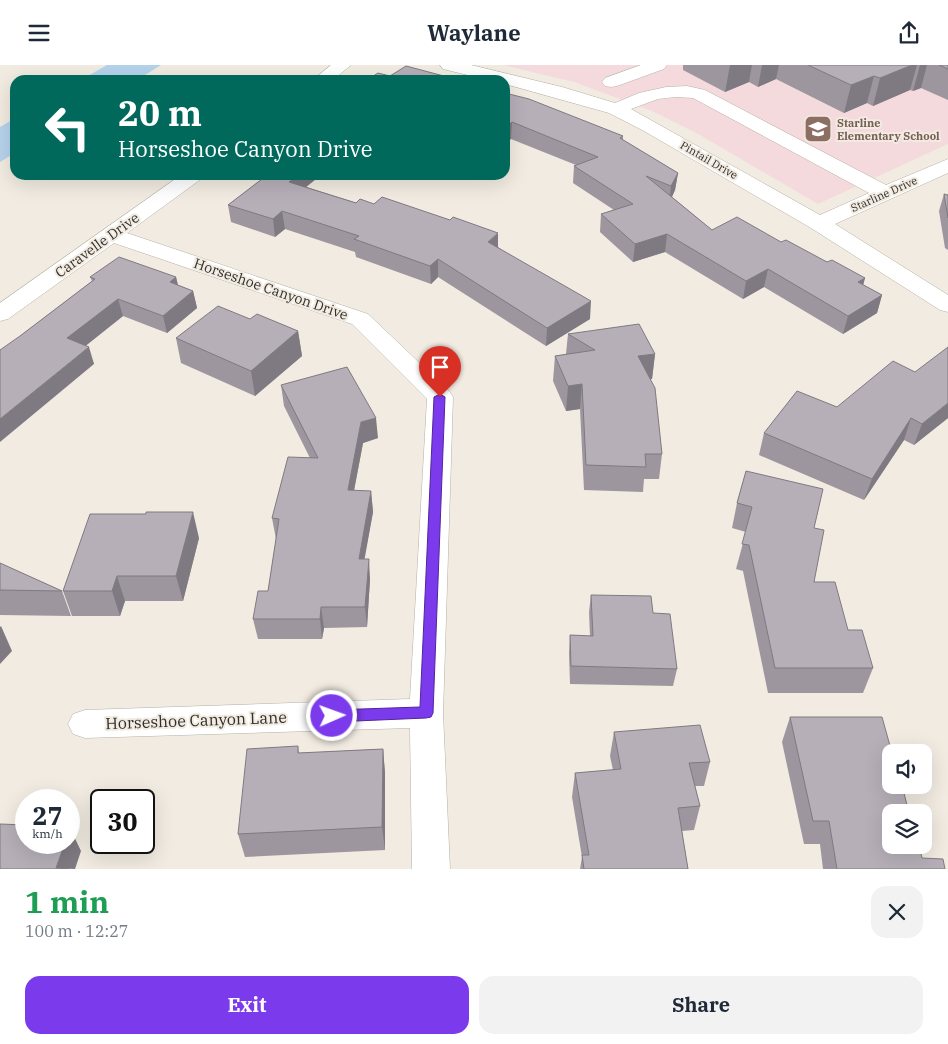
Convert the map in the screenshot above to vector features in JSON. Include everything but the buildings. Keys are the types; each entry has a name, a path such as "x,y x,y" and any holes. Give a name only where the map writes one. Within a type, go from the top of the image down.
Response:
{"street":[{"path":"329,75 342,65"},
{"name":"Pintail Drive","path":"449,65 490,75"},
{"path":"611,82 658,65"},
{"name":"Pintail Drive","path":"510,80 616,109 819,223 948,305"},
{"path":"616,109 637,99 663,91 685,91 701,95 886,193"},
{"name":"Starline Drive","path":"819,223 948,165"},
{"name":"Caravelle Drive","path":"0,314 187,180"},
{"name":"Horseshoe Canyon Drive","path":"112,235 360,319 440,397 426,713 431,869"},
{"name":"Horseshoe Canyon Lane","path":"86,724 426,713"}],"shaded area":[{"name":"Starline Elementary School","path":"503,65 948,65 948,144 818,204 700,135 652,111 574,82"}],"water":[{"path":"107,65 161,65 145,75 90,75"},
{"path":"10,121 10,156 0,162 0,127"}],"place":[{"name":"Starline Elementary School","path":"818,129"}],"route":[{"path":"332,716 426,713 440,397"}]}
